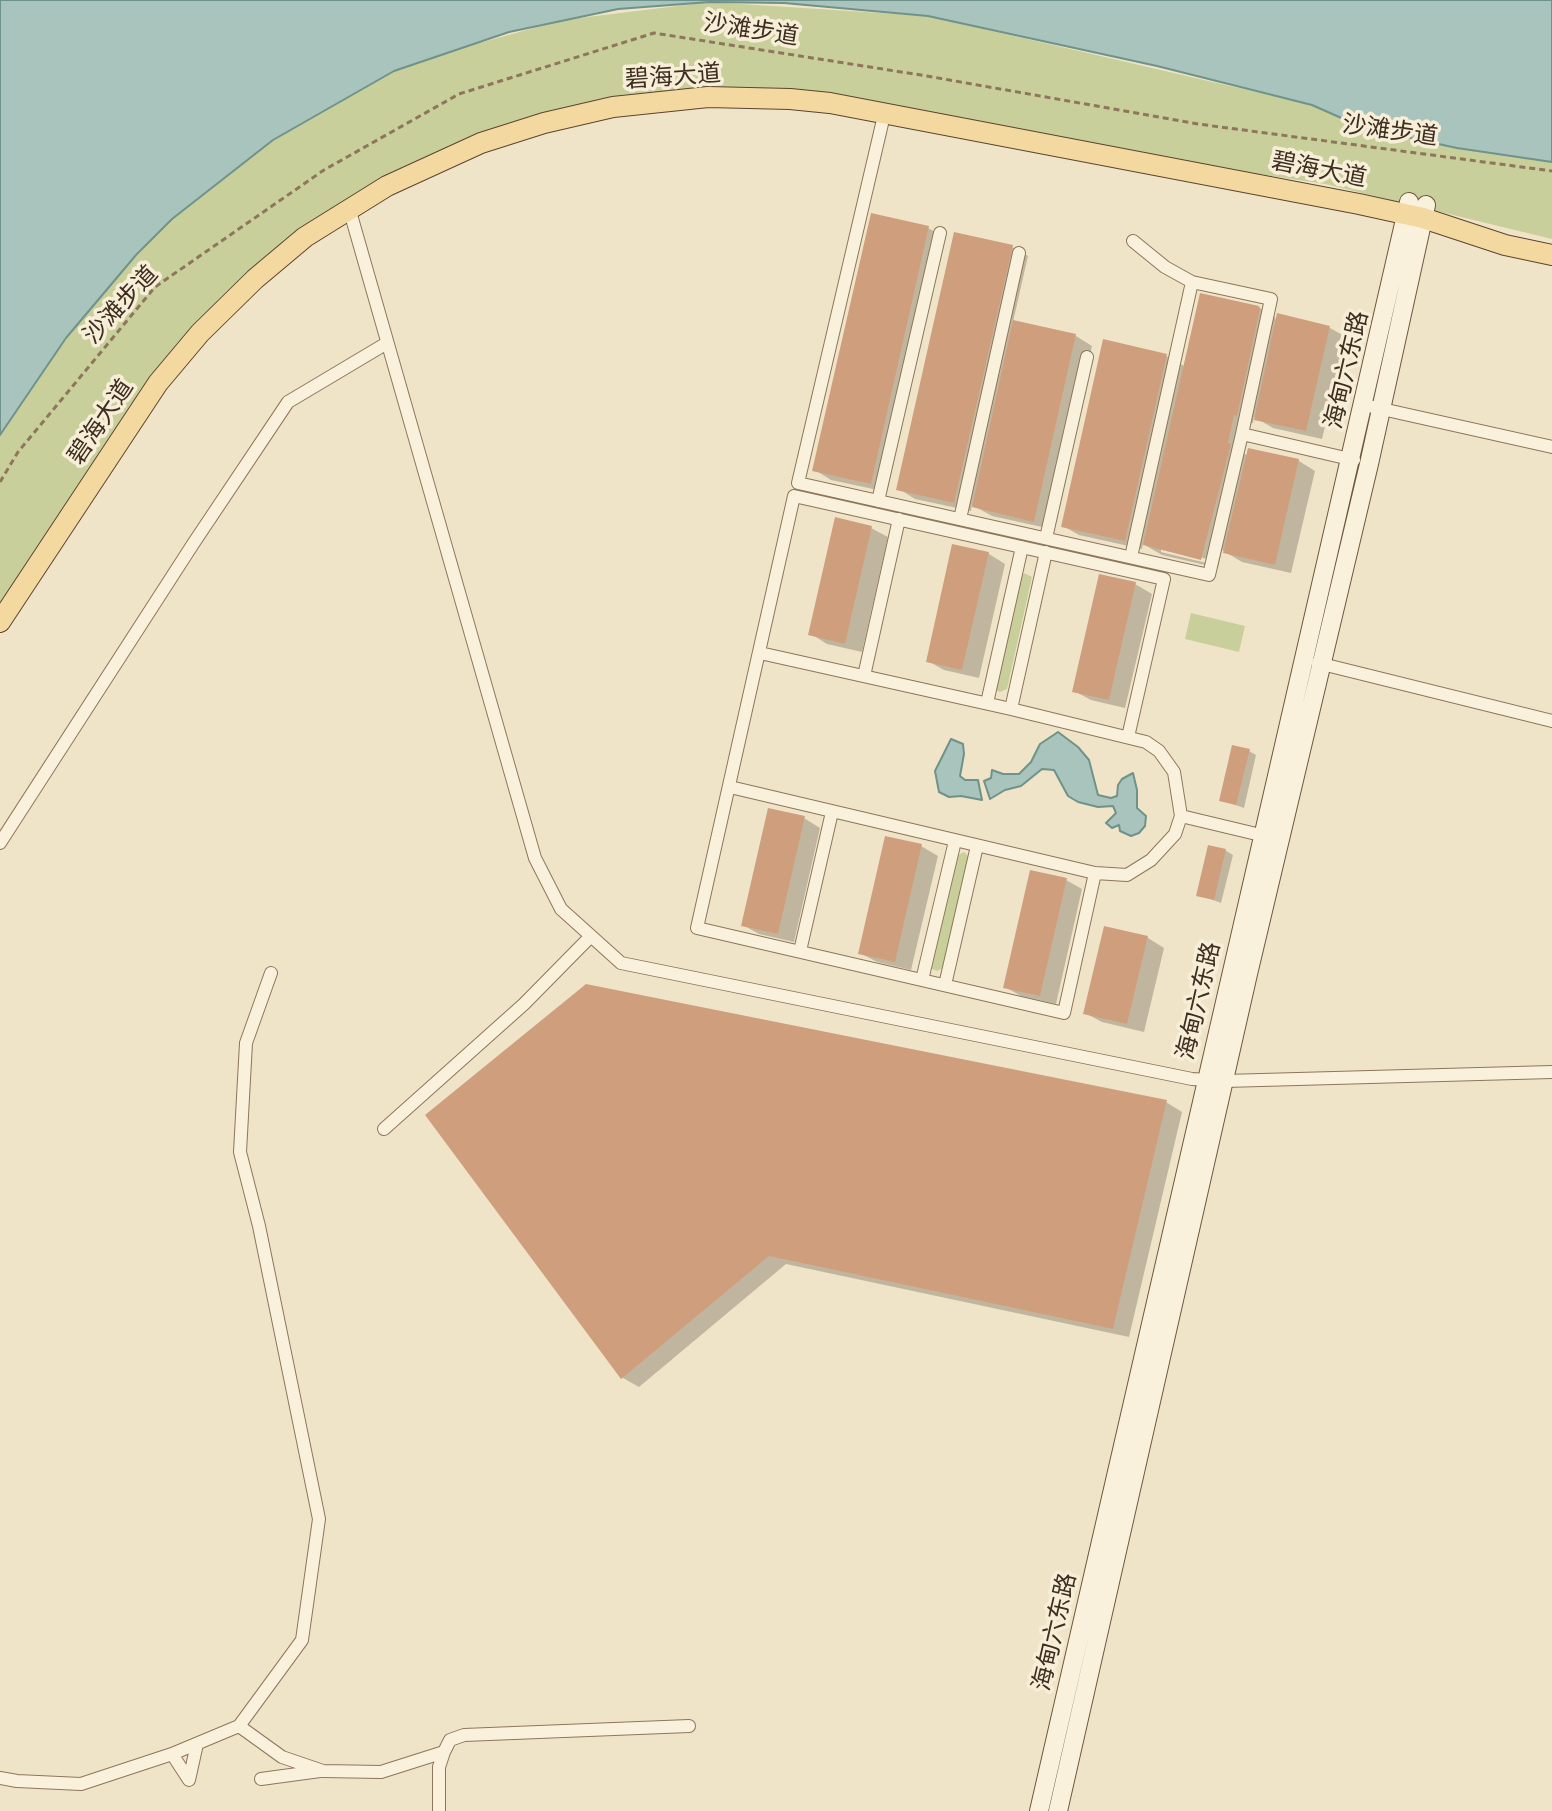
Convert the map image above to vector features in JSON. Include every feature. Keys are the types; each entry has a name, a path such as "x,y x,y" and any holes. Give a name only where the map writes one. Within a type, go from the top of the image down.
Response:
{"main road":[{"name":"碧海大道","path":"0,606 131,405 196,322 234,285 291,236 378,180 422,158 525,118 608,100 696,90 767,89 830,94 886,109 1416,210 1552,242"},
{"name":"碧海大道","path":"0,622 178,357 220,311 255,279 305,237 349,208 387,186 481,143 518,129 613,107 708,97 780,99 886,109"},
{"name":"碧海大道","path":"1416,210 1505,245 1552,255"},
{"name":"海甸六东路","path":"1039,1811 1205,1080 1271,837 1416,210"},
{"name":"海甸六东路","path":"1058,1811 1225,1081 1271,837"}],"street":[{"path":"886,109 794,496 697,928 1064,1013 1095,873"},
{"path":"349,208 535,858 561,909 621,963 1192,1079 1225,1081 1552,1072"},
{"path":"878,501 940,233"},
{"path":"794,496 1022,547 1046,545 1131,557 1209,575 1271,299 1192,282 1165,267 1133,241"},
{"path":"960,519 1019,253"},
{"path":"1131,557 1192,282"},
{"path":"0,843 288,402 387,343"},
{"path":"1011,709 1087,357"},
{"path":"1372,407 1552,447"},
{"path":"1242,434 1360,462"},
{"path":"798,483 960,519 1164,579 1128,737"},
{"path":"864,676 899,519"},
{"path":"987,703 1022,547"},
{"path":"730,787 1095,873 1127,875 1151,860 1175,834 1181,816 1174,772 1159,751 1146,742 760,653"},
{"path":"1312,662 1552,721"},
{"path":"800,951 832,812"},
{"path":"1181,816 1271,837"},
{"path":"922,980 955,841"},
{"path":"945,985 977,846"},
{"path":"384,1129 524,1004 590,937"},
{"path":"0,1778 81,1784 172,1754 239,1726 302,1640 319,1519 259,1226 240,1152 246,1043 271,973"},
{"path":"239,1726 282,1757 323,1771"},
{"path":"439,1811 439,1767 450,1740 464,1735 689,1726"},
{"path":"172,1754 189,1780 197,1744"},
{"path":"261,1779 323,1771 381,1772 444,1752"}],"path":[{"name":"沙滩步道","path":"0,482 18,452 155,287 324,170 459,94 654,33 927,76 1198,124 1552,171"}],"green space":[{"path":"710,2 928,16 1312,105 1457,148 1552,159 1552,239 1325,184 697,90 525,118 378,180 303,228 234,285 147,383 0,605 0,435 35,381 103,291 172,219 273,140 394,71 450,51 563,20"},
{"path":"1024,573 1032,577 1007,689 1000,692 996,690 996,684 1020,577"},
{"path":"1191,613 1245,626 1239,652 1185,639"},
{"path":"964,852 968,856 943,968 937,971 932,969 932,963 956,856"}],"water":[{"path":"0,0 1552,0 1552,162 1457,148 1364,128 1312,105 1157,66 928,16 784,3 710,2 618,9 509,32 394,71 273,140 172,219 136,255 66,338 0,435"},
{"path":"1058,732 1089,760 1098,795 1117,796 1122,779 1133,773 1137,808 1146,816 1145,826 1139,833 1131,836 1120,831 1119,825 1112,828 1106,823 1116,813 1113,806 1098,807 1068,796 1054,770 1042,769 1021,786 1005,790 990,799 984,781 991,778 992,770 1019,774 1031,762 1040,744"},
{"path":"951,739 963,744 960,776 965,780 978,780 982,800 949,797 939,792 935,771"}],"building":[{"path":"871,213 929,226 871,484 812,471"},
{"path":"954,232 1013,245 954,503 896,490"},
{"path":"1200,293 1259,306 1260,309 1237,416 1234,415 1228,443 1231,444 1201,560 1143,545"},
{"path":"1277,313 1330,326 1306,431 1254,420"},
{"path":"1013,320 1076,334 1034,522 972,507"},
{"path":"1103,339 1167,354 1125,541 1061,527"},
{"path":"1248,448 1299,459 1275,565 1223,553"},
{"path":"835,517 872,526 845,644 808,635"},
{"path":"952,544 989,552 962,670 926,662"},
{"path":"1099,574 1136,582 1109,700 1072,692"},
{"path":"1232,745 1250,749 1236,805 1219,801"},
{"path":"768,808 805,816 778,934 741,926"},
{"path":"885,836 922,844 895,962 858,954"},
{"path":"1208,845 1226,849 1214,900 1196,896"},
{"path":"1030,870 1067,878 1040,996 1003,988"},
{"path":"1104,926 1148,936 1127,1024 1083,1014"},
{"path":"586,984 1167,1100 1113,1329 769,1256 621,1379 425,1115"}]}
